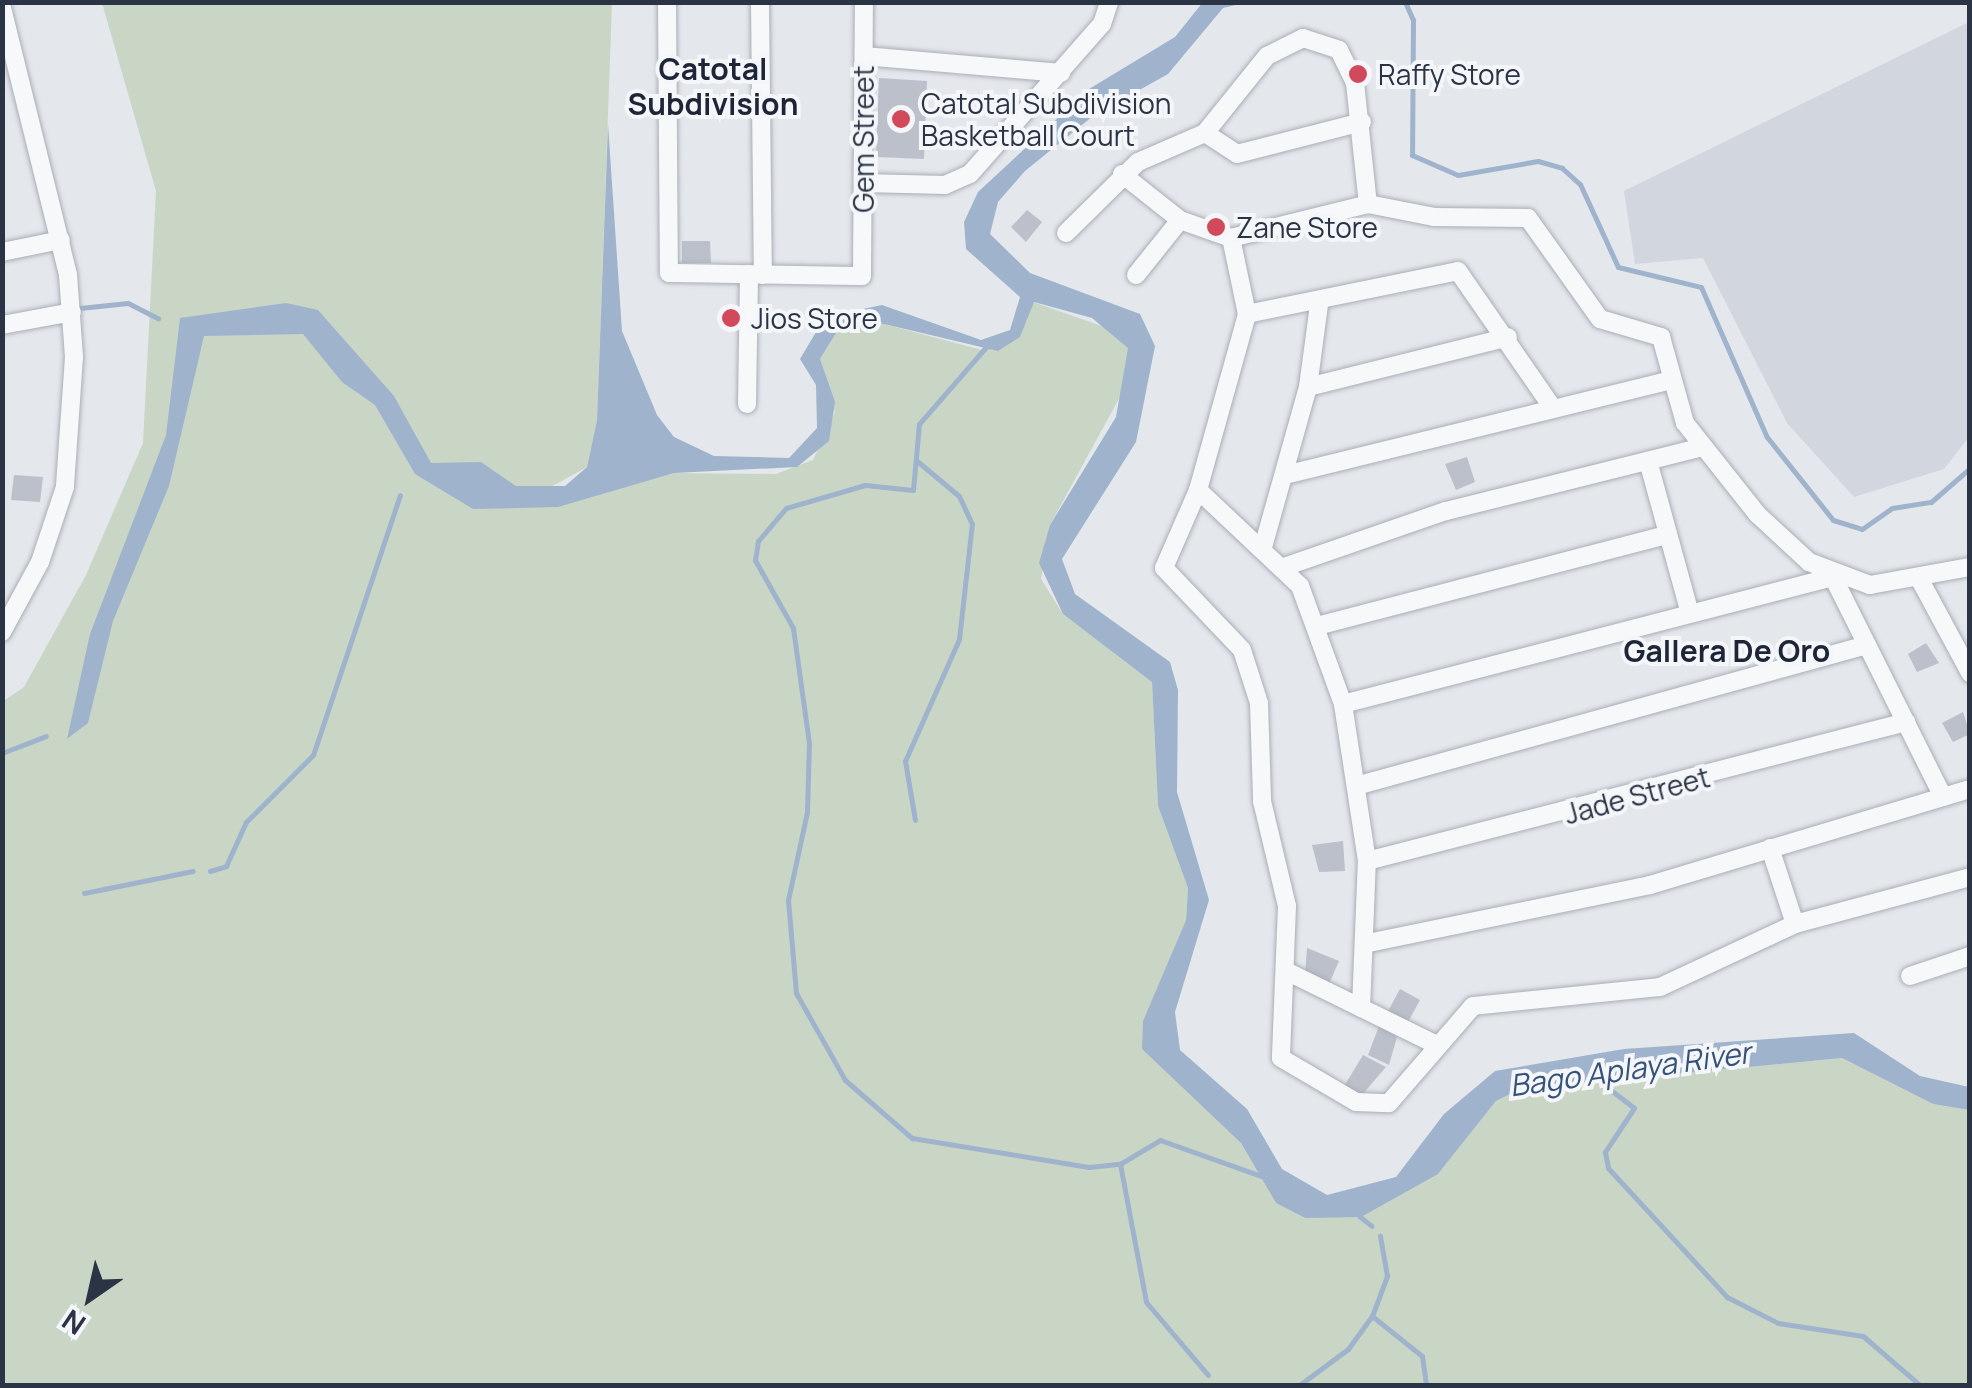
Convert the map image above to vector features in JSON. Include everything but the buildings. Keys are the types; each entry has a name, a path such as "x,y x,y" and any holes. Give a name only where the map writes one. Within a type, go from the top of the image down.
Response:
{"street":[{"path":"667,2 668,273 756,274"},
{"path":"747,404 756,274 760,2"},
{"name":"Gem Street","path":"756,274 862,276 864,2"},
{"path":"863,182 945,185 970,174 1061,74 1109,2"},
{"path":"2,8 61,240 72,312 65,487 40,562 2,632"},
{"path":"1066,233 1122,174 1205,133 1267,56 1313,37 1346,59 1362,122 1368,204"},
{"path":"864,56 1061,74"},
{"path":"1205,133 1236,154 1362,122"},
{"path":"1122,174 1180,220 1231,238 1368,204 1434,217 1528,218 1600,319 1661,337 1671,380 1703,447 1782,540 1833,578 1943,797"},
{"path":"1136,276 1180,220"},
{"path":"1231,238 1248,314 1198,490 1164,568 1224,627 1251,676 1262,800 1284,882 1288,972 1280,1058 1356,1102 1389,1103 1433,1043 1473,1006 1660,987 1795,924 1970,877"},
{"path":"2,252 61,240"},
{"path":"1248,314 1320,304 1458,271 1508,337 1550,404"},
{"path":"1263,546 1308,387 1320,304"},
{"path":"2,324 72,312"},
{"path":"1308,387 1508,337"},
{"path":"1285,475 1550,404 1671,380"},
{"path":"1284,567 1446,511 1703,447"},
{"path":"1648,461 1690,612"},
{"path":"1198,490 1284,567 1317,626 1342,704 1367,861 1368,942 1362,1008"},
{"path":"1317,626 1666,536"},
{"path":"1342,704 1833,578 1920,580 1970,567"},
{"path":"1920,580 1970,674"},
{"path":"1356,786 1867,645"},
{"name":"Jade Street","path":"1367,861 1906,722"},
{"path":"1368,942 1650,885 1970,790"},
{"path":"1770,848 1795,924"},
{"path":"1910,976 1970,956"},
{"path":"1288,972 1433,1043"}],"shaded area":[{"path":"1969,22 1969,437 1944,469 1854,497 1787,423 1703,258 1635,264 1624,191"}],"green space":[{"path":"102,3 612,3 597,420 587,467 549,488 543,507 674,473 776,474 813,460 835,412 820,359 841,325 884,324 982,350 1020,337 1033,302 1116,331 1128,348 1128,382 1050,525 1041,579 1063,614 1152,681 1158,806 1188,888 1186,920 1143,1022 1241,1143 1276,1203 1305,1218 1438,1174 1496,1101 1519,1089 1842,1058 1933,1104 1969,1110 1969,1385 3,1385 2,702 24,687 86,575 143,443 156,191"}],"water":[{"name":"Bago Aplaya River","path":"1203,2 1244,3 1223,8 1168,74 1093,116 1025,171 998,202 990,234 1030,273 1140,314 1155,346 1136,442 1062,559 1075,594 1170,662 1178,690 1177,792 1209,900 1175,1012 1180,1050 1247,1109 1282,1169 1327,1195 1396,1177 1444,1114 1495,1071 1624,1049 1854,1033 1920,1076 1969,1087 1969,1110 1933,1104 1842,1058 1520,1089 1496,1101 1438,1174 1361,1217 1305,1218 1276,1203 1241,1143 1142,1049 1143,1021 1186,920 1188,888 1158,806 1152,682 1063,614 1039,563 1050,525 1116,417 1128,348 1092,318 1034,302 1020,337 998,351 884,324 841,325 820,359 835,402 829,441 797,467 674,473 558,507 473,509 415,474 375,405 342,382 303,334 204,336 169,486 113,621 88,723 67,739 90,634 166,435 180,318 286,303 318,310 394,396 431,463 481,462 516,486 565,486 587,467 597,420 608,124 622,331 657,415 674,437 714,456 789,458 817,428 816,385 800,359 825,317 882,305 981,340 1010,330 1020,297 966,249 964,222 978,192 1089,89 1175,37"}],"waterway":[{"path":"1405,2 1413,20 1412,155 1458,175 1538,161 1562,168 1580,184 1618,267 1701,287 1767,437 1833,520 1862,529 1892,508 1931,502 1970,468"},
{"path":"80,308 128,303 158,318"},
{"path":"986,347 919,424 913,490 865,485 786,508 758,541 755,560 793,628 809,743 807,812 788,900 796,993 845,1080 912,1138 1089,1167 1120,1164 1160,1140 1264,1177"},
{"path":"915,820 905,761 959,639 972,524 959,496 917,461"},
{"path":"210,871 226,866 246,822 313,755 400,495"},
{"path":"2,753 46,736"},
{"path":"84,893 193,871"},
{"name":"Bago Aplaya River","path":"1599,1081 1634,1108 1605,1152 1608,1168 1727,1297 1778,1323 1863,1336 1921,1386"},
{"path":"1120,1164 1146,1302 1208,1375"},
{"path":"1359,1216 1372,1226"},
{"path":"1298,1386 1348,1349 1372,1316 1387,1276 1380,1236"},
{"path":"1372,1316 1422,1356 1426,1386"}],"place":[{"name":"Raffy Store","path":"1358,74"},
{"name":"Catotal Subdivision Basketball Court","path":"901,119"},
{"name":"Zane Store","path":"1216,227"},
{"name":"Jios Store","path":"731,318"}],"district":[{"name":"Catotal Subdivision","path":"713,86"},
{"name":"Gallera De Oro","path":"1727,651"}]}
